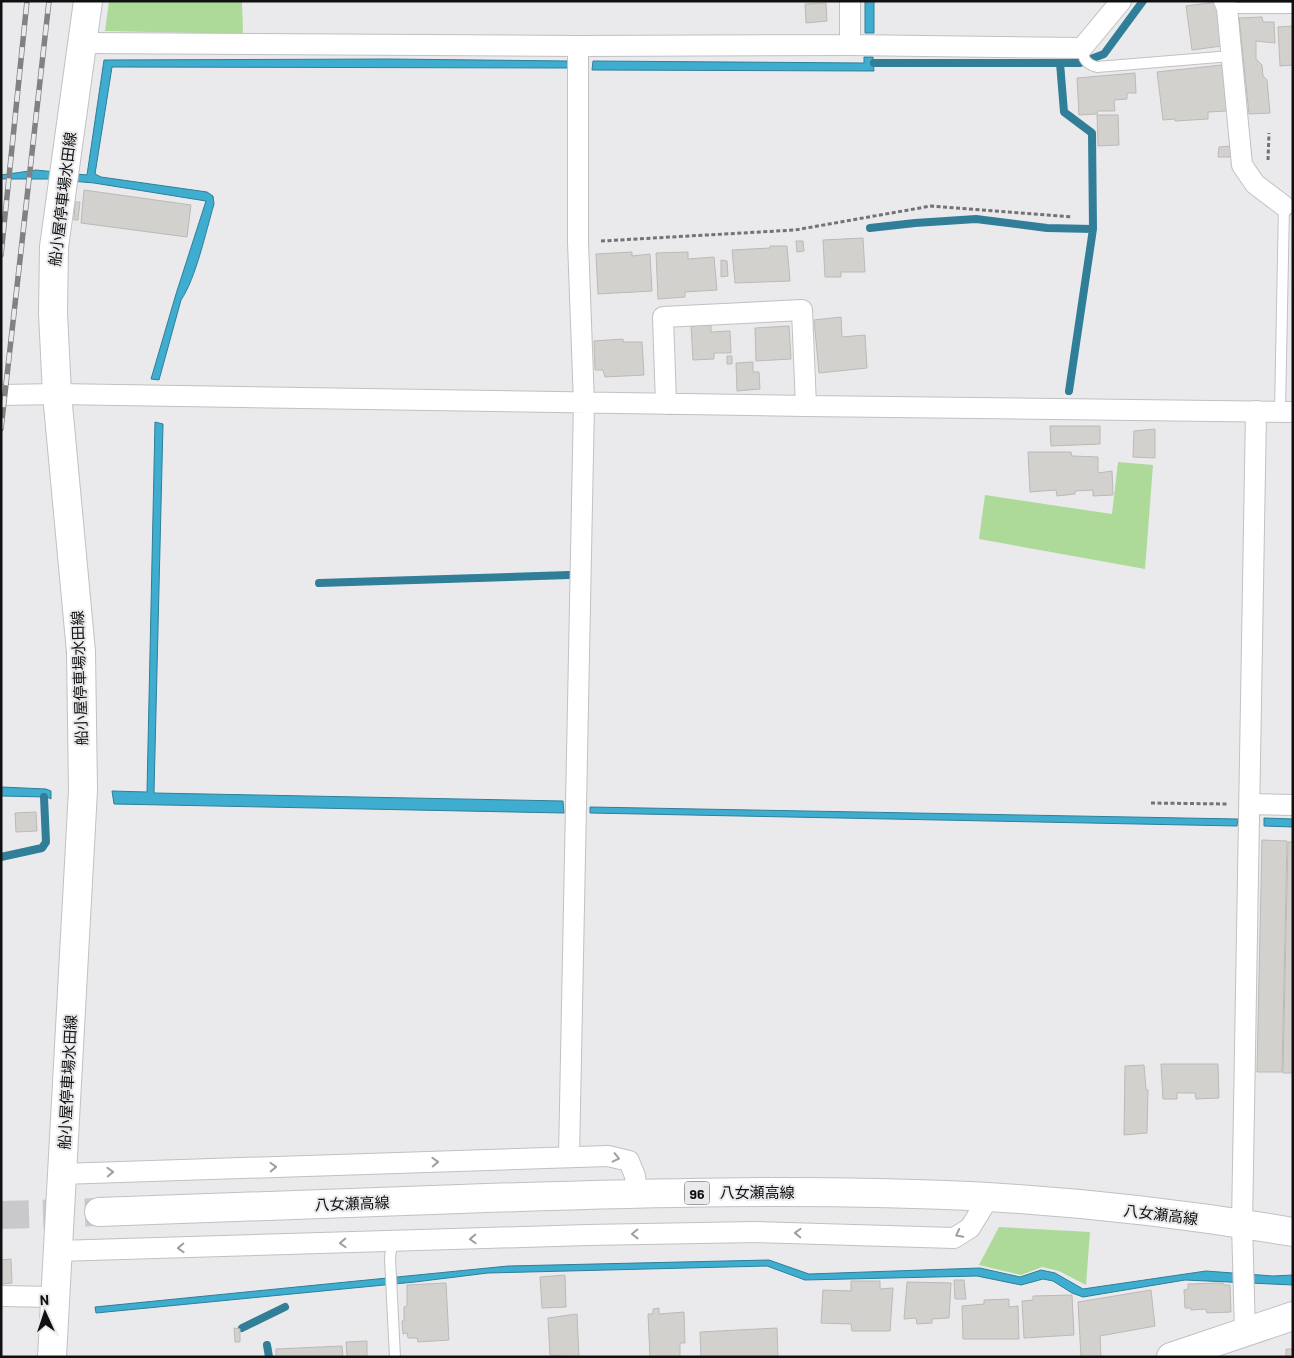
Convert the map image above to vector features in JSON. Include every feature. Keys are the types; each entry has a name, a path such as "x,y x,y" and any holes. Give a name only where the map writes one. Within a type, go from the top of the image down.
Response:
{"main road":[{"name":"船小屋停車場水田線","path":"52,1357 83,790 81,652 57,394 53,313 54,247 88,1"},
{"name":"八女瀬高線","path":"99,1212 637,1193 822,1192 989,1198 1099,1206 1293,1232"},
{"path":"1171,1357 1293,1316"}],"street":[{"path":"850,1 850,45"},
{"path":"82,43 578,46 850,45 1082,48 1121,1"},
{"path":"1225,4 1242,165 1256,184 1284,206"},
{"path":"569,1157 584,403 578,242 578,46"},
{"path":"666,404 662,317 802,310 806,406"},
{"path":"1,395 57,394 1286,412"},
{"path":"1244,1333 1242,1224 1256,411"},
{"path":"1250,804 1293,805"},
{"path":"62,1174 608,1156 629,1162 635,1176 637,1193"},
{"path":"57,1251 578,1235 757,1232 954,1238 970,1228 989,1198"},
{"path":"1,1296 55,1297"}],"lane":[{"path":"1225,4 1293,8"},
{"path":"1082,48 1083,58 1089,65 1097,67 1231,56"},
{"path":"1284,206 1286,412"},
{"path":"392,1242 390,1258 395,1357"}],"path":[{"path":"578,242 794,230 931,206 1072,217"},
{"path":"1151,803 1250,804"}],"green space":[{"path":"109,1 242,1 243,34 105,31"},
{"path":"1118,462 1153,465 1145,569 979,539 985,495 1112,514"},
{"path":"999,1227 1090,1232 1086,1285 1059,1271 1042,1267 1021,1275 979,1265"}],"water":[{"path":"865,1 874,1 874,33 865,33"},
{"path":"864,57 873,57 874,71 592,70 593,61 864,63"},
{"path":"389,59 567,61 568,68 112,67 95,174 101,177 207,192 213,196 214,204 200,254 191,280 181,300 159,380 151,379 206,201 94,183 48,179 1,179 1,175 36,170 87,175 104,60"},
{"path":"155,422 163,424 154,793 563,801 564,813 114,804 112,791 147,792"},
{"path":"1,787 46,789 51,791 51,799 47,797 1,796"},
{"path":"590,807 1238,819 1237,826 590,813"},
{"path":"1264,818 1293,819 1293,827 1264,826"},
{"path":"769,1260 809,1274 980,1268 1020,1277 1041,1270 1055,1273 1083,1289 1206,1271 1273,1276 1293,1275 1293,1285 1185,1280 1083,1297 1072,1293 1053,1281 1043,1279 1021,1285 977,1276 805,1280 767,1266 488,1273 415,1282 96,1313 95,1307 508,1266"}],"building":[{"path":"1216,2 1222,46 1192,50 1186,6"},
{"path":"826,3 827,21 806,23 805,4"},
{"path":"1262,17 1263,22 1274,22 1275,43 1256,41 1256,59 1262,65 1263,76 1267,80 1270,113 1249,114 1239,18"},
{"path":"1293,26 1293,65 1280,66 1278,27"},
{"path":"1222,65 1227,111 1208,112 1208,119 1163,120 1157,72"},
{"path":"1135,73 1136,93 1127,93 1127,99 1114,100 1115,111 1098,111 1097,114 1079,115 1077,78"},
{"path":"1097,115 1118,115 1119,145 1098,146"},
{"path":"1232,146 1233,157 1218,157 1219,147"},
{"path":"84,190 191,205 187,237 81,223"},
{"path":"75,202 80,202 78,220 74,220"},
{"path":"863,238 865,272 841,272 841,277 825,277 823,240"},
{"path":"796,241 803,241 804,251 797,252"},
{"path":"770,246 787,246 790,281 735,283 732,250 770,248"},
{"path":"632,252 632,256 650,254 652,291 598,294 596,254"},
{"path":"688,252 688,259 714,257 717,290 685,292 685,297 658,299 656,253"},
{"path":"721,260 727,261 728,276 721,277"},
{"path":"841,317 842,337 865,335 867,368 819,373 814,320"},
{"path":"691,325 711,325 711,332 730,331 731,353 714,353 714,359 693,360"},
{"path":"789,326 791,359 756,361 755,328"},
{"path":"623,339 623,342 642,342 644,375 605,377 603,370 595,370 594,341"},
{"path":"727,356 732,356 732,364 727,364"},
{"path":"753,362 753,372 759,372 760,389 737,391 736,363"},
{"path":"1050,426 1100,426 1100,444 1051,446"},
{"path":"1155,429 1155,458 1133,457 1134,431"},
{"path":"1028,452 1071,452 1072,456 1098,457 1098,473 1112,471 1113,495 1093,496 1093,490 1075,491 1075,494 1057,496 1056,490 1030,492"},
{"path":"36,812 37,831 16,832 15,813"},
{"path":"1262,840 1287,841 1282,1072 1257,1072"},
{"path":"1288,842 1293,842 1293,1073 1283,1073"},
{"path":"1161,1064 1218,1064 1219,1098 1196,1099 1195,1093 1177,1093 1177,1099 1163,1099"},
{"path":"1144,1065 1146,1089 1148,1090 1147,1133 1124,1135 1125,1066"},
{"path":"11,1259 12,1283 1,1284 1,1260"},
{"path":"565,1275 566,1307 542,1308 540,1277"},
{"path":"954,1280 964,1280 966,1299 955,1299"},
{"path":"851,1281 880,1281 880,1289 893,1288 890,1331 852,1331 851,1324 821,1323 823,1290 851,1291"},
{"path":"907,1282 951,1283 949,1318 932,1319 932,1323 917,1324 916,1318 904,1319"},
{"path":"446,1283 449,1340 418,1342 417,1338 408,1338 407,1333 403,1334 402,1321 404,1321 404,1307 407,1306 407,1285"},
{"path":"1223,1283 1224,1285 1230,1285 1231,1312 1207,1313 1206,1309 1191,1310 1191,1308 1185,1308 1184,1290 1188,1289 1188,1284"},
{"path":"1151,1290 1155,1326 1100,1336 1101,1357 1081,1357 1078,1302"},
{"path":"1072,1295 1074,1335 1024,1338 1022,1301 1033,1300 1033,1296"},
{"path":"1009,1299 1009,1307 1018,1306 1019,1339 963,1339 962,1306 984,1304 984,1300"},
{"path":"659,1308 659,1314 684,1312 685,1343 680,1343 680,1357 650,1357 648,1314 653,1314 653,1309"},
{"path":"577,1314 579,1357 550,1355 548,1318"},
{"path":"234,1328 240,1329 240,1342 235,1342"},
{"path":"777,1328 778,1357 701,1357 700,1332"},
{"path":"367,1341 367,1357 347,1357 346,1342"},
{"path":"342,1346 343,1357 276,1357 276,1349"},
{"path":"1286,1349 1293,1349 1293,1357 1286,1357"}],"waterway":[{"path":"874,63 1080,63 1104,54 1143,1"},
{"path":"1060,63 1064,112 1092,133 1093,229 1069,391"},
{"path":"870,228 976,219 1047,228 1093,229"},
{"path":"319,583 569,575"},
{"path":"1,857 42,848 46,842 44,797"},
{"path":"242,1328 285,1307"},
{"path":"267,1345 269,1357"}],"tunnel":[{"path":"1,1215 99,1212"}],"railway":[{"path":"1,255 27,1"},
{"path":"1,429 49,1"}]}
